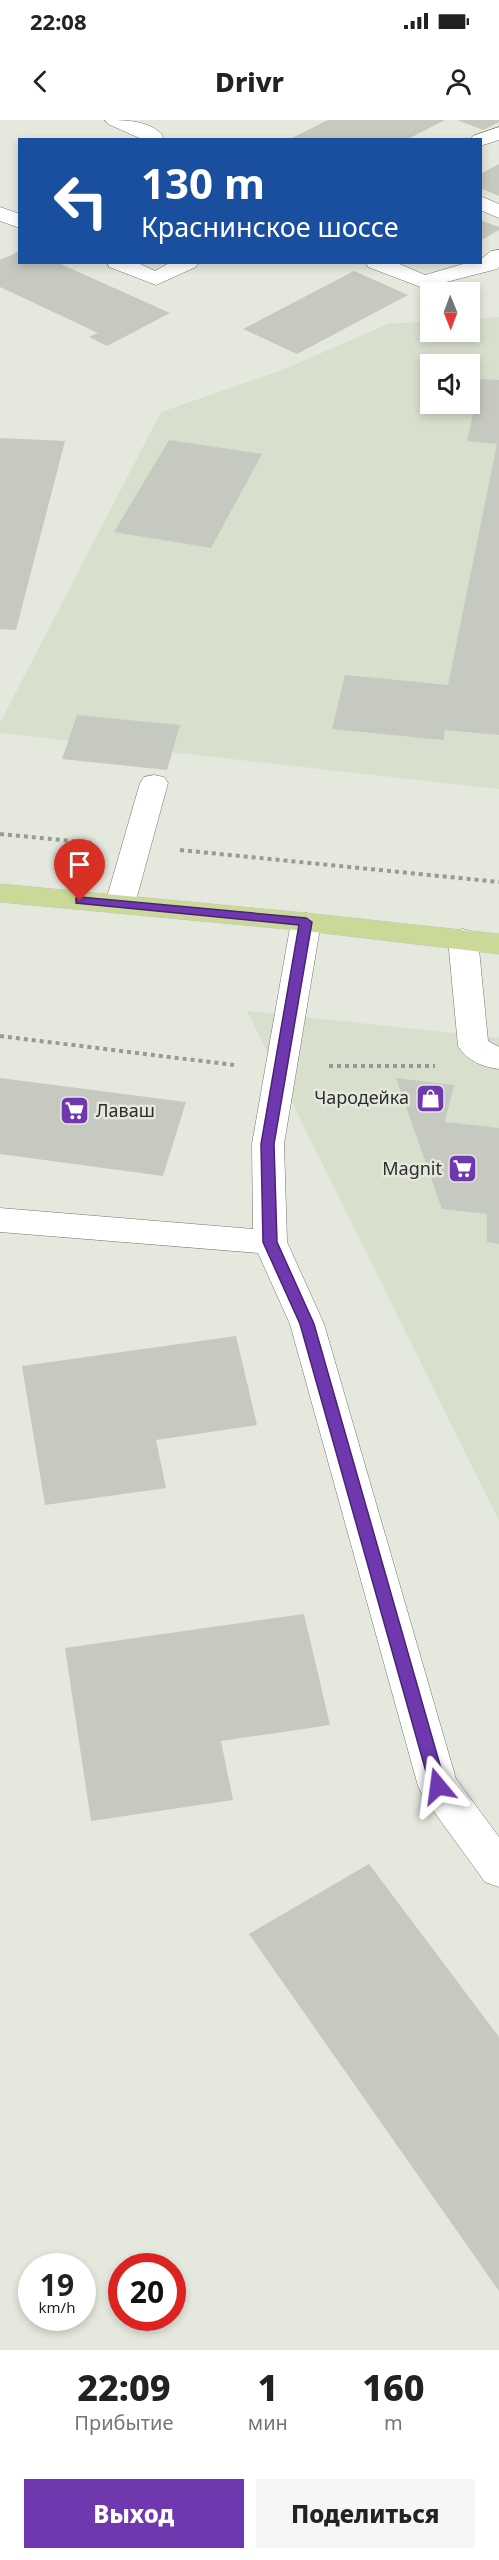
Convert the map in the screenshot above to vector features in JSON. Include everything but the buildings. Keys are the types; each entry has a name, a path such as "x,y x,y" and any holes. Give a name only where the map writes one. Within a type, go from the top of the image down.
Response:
{"main road":[{"path":"0,893 306,922 499,944"}],"lane":[{"path":"115,120 153,136"},
{"path":"482,139 499,133"},
{"path":"482,203 499,212"},
{"path":"0,213 18,221"},
{"path":"381,264 423,282 489,264 499,256"},
{"path":"122,264 156,279 184,264"},
{"path":"120,904 154,783"},
{"path":"306,922 268,1144 270,1242 307,1324 438,1786 499,1869"},
{"path":"463,939 473,1046 495,1058"},
{"path":"0,1220 270,1242"}],"path":[{"path":"0,834 499,882"},
{"path":"0,1036 214,1064 281,1067 439,1066 495,1058"}],"shaded area":[{"path":"499,317 499,789 0,733 0,723 161,412 280,371 388,324 420,322 420,342 480,342 480,318"},
{"path":"247,1011 499,1038 499,1521"}],"place":[{"name":"Чародейка","path":"430,1098"},
{"name":"Лаваш","path":"75,1111"},
{"name":"Magnit","path":"463,1169"}],"route":[{"path":"80,901 306,922 268,1144 270,1242 307,1324 438,1786"}]}
